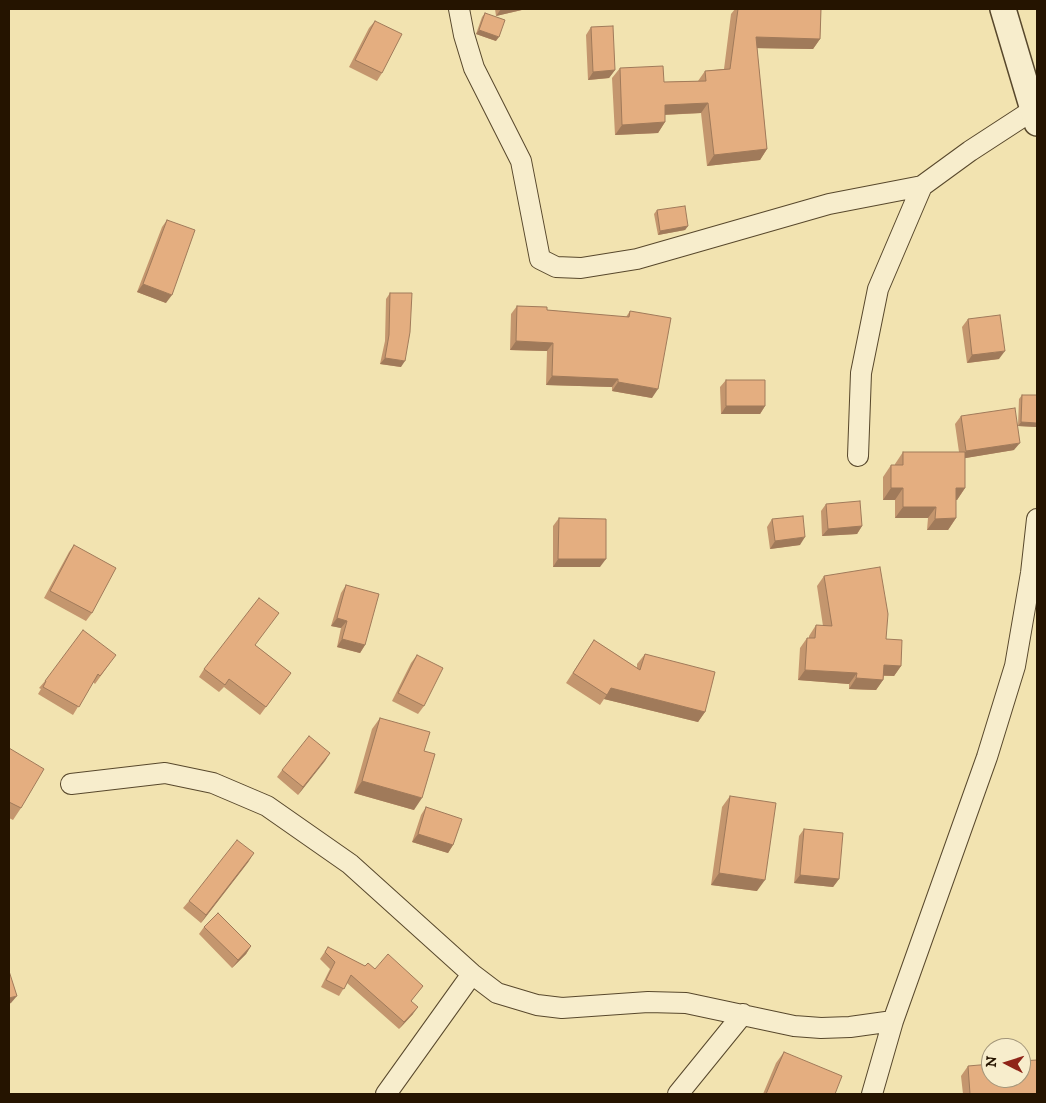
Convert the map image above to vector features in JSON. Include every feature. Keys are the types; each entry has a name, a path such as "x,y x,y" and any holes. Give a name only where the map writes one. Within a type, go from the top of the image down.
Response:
{"street":[{"path":"459,9 464,35 474,68 521,161 540,258 556,267 581,268 637,259 829,204 922,186 970,151 1035,116 1003,9"},
{"path":"858,456 861,373 878,289 922,186"},
{"path":"872,1094 893,1021 987,757 1015,666 1031,573 1037,519"},
{"path":"71,784 165,773 213,782 267,806 350,864 472,974 497,993 537,1005 562,1008 648,1002 686,1003 794,1026 821,1028 850,1027 893,1021"},
{"path":"386,1094 472,974"},
{"path":"678,1094 743,1014"}],"building":[{"path":"738,9 821,9 820,39 756,37 767,149 714,155 708,103 665,105 665,122 622,125 620,68 663,66 664,82 706,81 705,71 730,69"},
{"path":"485,13 505,20 499,37 479,30"},
{"path":"375,21 402,34 382,73 355,60"},
{"path":"613,26 615,70 593,72 591,27"},
{"path":"685,206 688,226 660,231 657,210"},
{"path":"167,220 195,230 172,295 143,284"},
{"path":"390,293 412,293 410,332 405,361 385,358 389,335"},
{"path":"517,306 547,307 547,310 629,317 630,311 671,318 658,389 618,382 618,379 552,376 553,343 516,341"},
{"path":"1000,315 1005,351 972,355 968,319"},
{"path":"726,380 765,380 765,406 726,406"},
{"path":"1022,395 1037,395 1037,423 1021,422"},
{"path":"1015,408 1020,443 966,451 961,416"},
{"path":"903,452 965,452 965,488 956,488 956,518 935,519 936,507 903,507 903,488 891,488 891,465 903,465"},
{"path":"860,501 862,526 828,529 826,504"},
{"path":"803,516 805,537 775,541 772,519"},
{"path":"559,518 606,519 606,559 558,559"},
{"path":"74,545 116,568 92,613 50,591"},
{"path":"880,567 888,614 886,639 902,640 901,666 884,665 883,680 856,678 857,673 805,670 807,638 815,638 816,625 832,626 824,576"},
{"path":"346,585 379,594 365,645 342,639 347,621 337,618"},
{"path":"259,598 279,613 255,645 291,673 266,707 229,679 225,685 204,669"},
{"path":"83,630 116,655 100,676 98,674 79,707 43,687 45,681"},
{"path":"594,640 640,670 645,654 715,672 705,712 611,688 607,695 573,673"},
{"path":"417,655 443,668 424,706 398,693"},
{"path":"380,718 430,732 424,751 435,754 422,798 362,781"},
{"path":"309,736 330,753 303,787 282,770"},
{"path":"9,748 44,769 21,808 9,802"},
{"path":"730,796 776,803 765,880 719,873"},
{"path":"426,807 462,819 453,845 418,834"},
{"path":"804,829 843,833 839,879 800,875"},
{"path":"237,840 254,853 206,915 189,901"},
{"path":"218,913 251,946 238,960 204,927"},
{"path":"328,947 365,966 368,963 375,969 388,954 423,986 411,1001 418,1007 404,1022 351,975 344,989 326,980 335,962 325,952"},
{"path":"9,971 17,996 9,998"},
{"path":"784,1052 842,1076 835,1094 766,1094"},
{"path":"1031,1060 1037,1060 1037,1094 970,1094 968,1066 981,1065 981,1088 1031,1088"}]}
